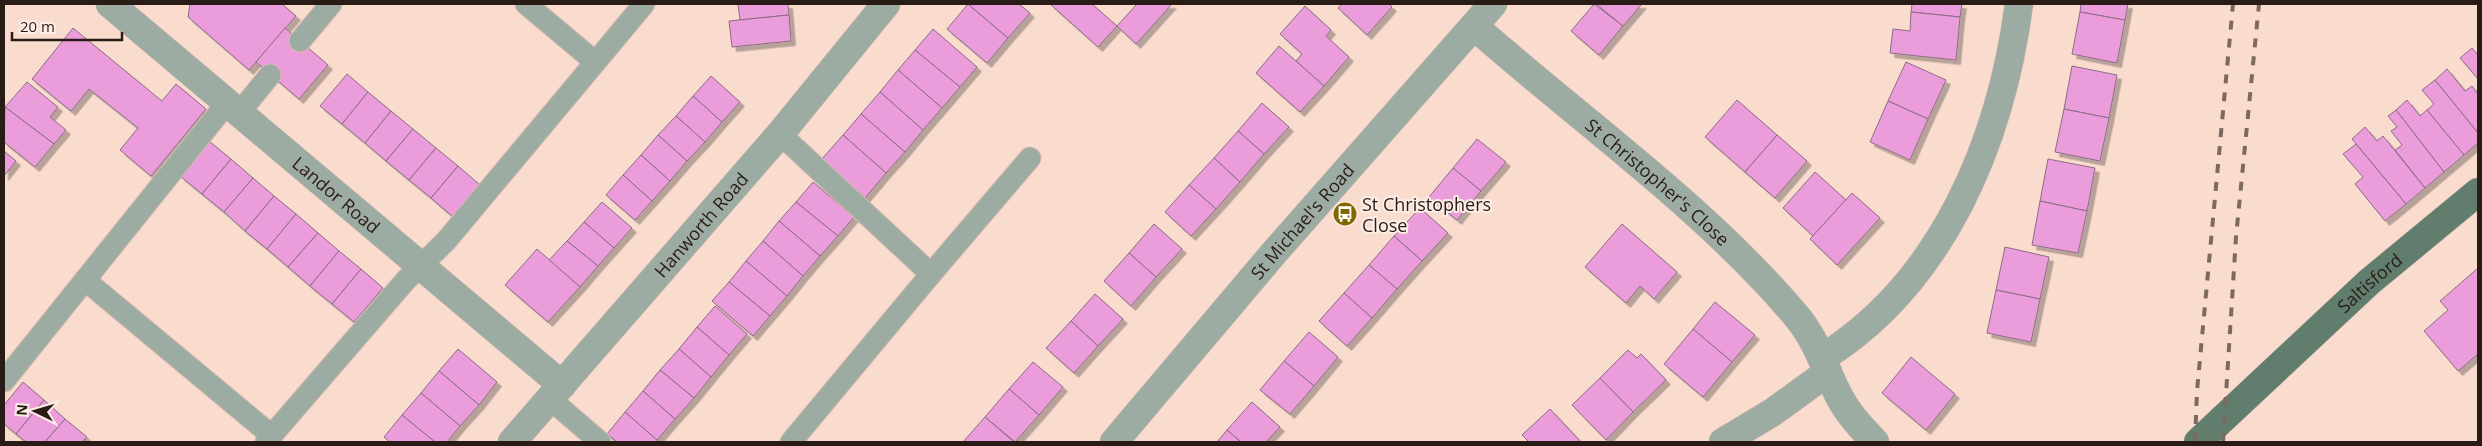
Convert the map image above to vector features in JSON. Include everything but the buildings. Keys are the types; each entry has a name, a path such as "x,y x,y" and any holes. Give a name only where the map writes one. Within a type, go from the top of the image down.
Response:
{"main road":[{"name":"Saltisford","path":"2198,442 2263,379 2369,282 2478,192"}],"street":[{"name":"Landor Road","path":"110,4 419,265 556,392"},
{"name":"Hanworth Road","path":"512,442 780,134 886,4"},
{"name":"St Michael's Road","path":"1114,442 1274,254 1493,4"},
{"path":"1723,442 1773,412 1872,322 1898,296 1920,268 1957,209 1994,120 2008,71 2018,4"},
{"name":"St Christopher's Close","path":"1474,26 1641,168 1739,255 1799,319 1825,365 1849,414 1875,442"}],"lane":[{"path":"300,40 331,4"},
{"path":"526,4 594,61"},
{"path":"85,280 268,439 419,265 446,241 594,61 644,4"},
{"path":"4,381 85,280 233,108 270,75"},
{"path":"780,134 932,274"},
{"path":"791,442 1030,158"},
{"path":"556,392 600,442"}],"railway":[{"path":"2195,442 2197,391 2233,4"},
{"path":"2223,442 2236,237 2259,4"}],"place":[{"name":"St Christophers Close","path":"1345,214"}]}
